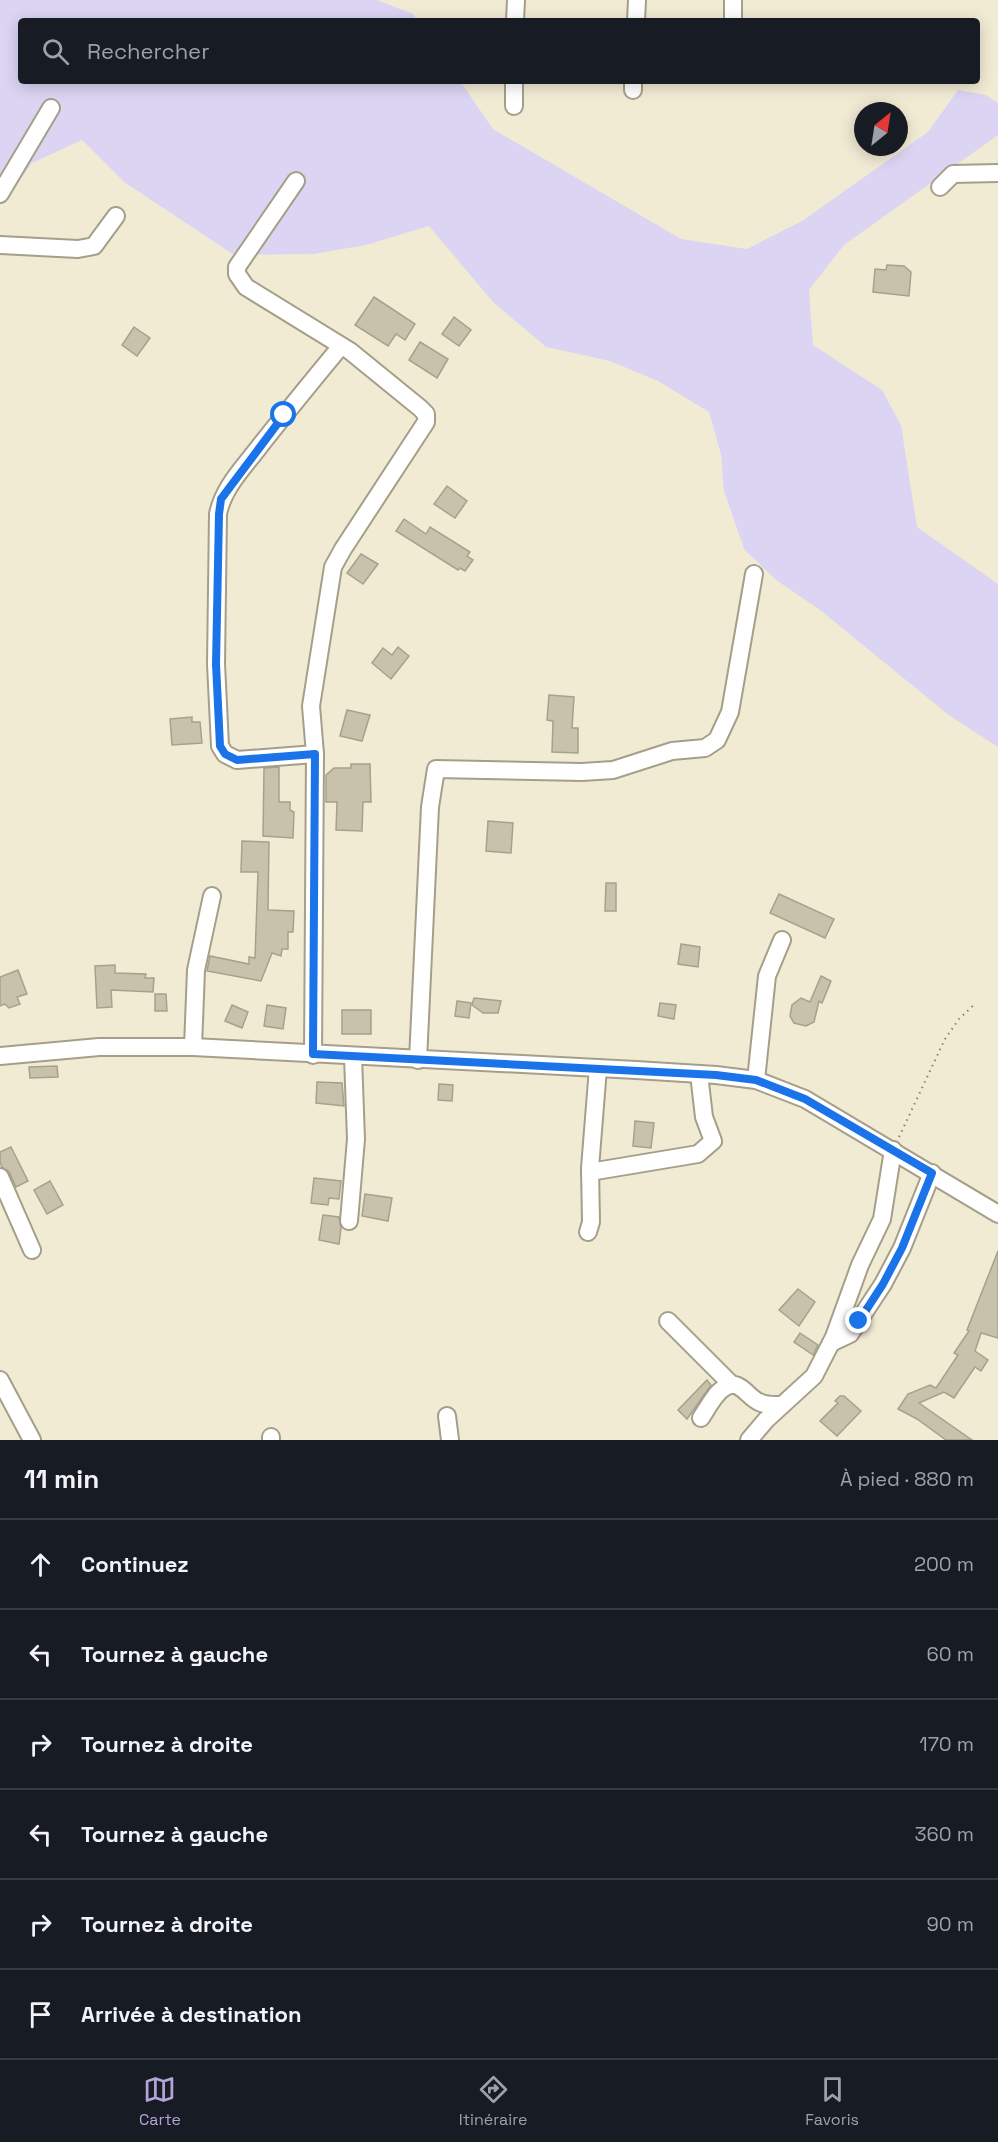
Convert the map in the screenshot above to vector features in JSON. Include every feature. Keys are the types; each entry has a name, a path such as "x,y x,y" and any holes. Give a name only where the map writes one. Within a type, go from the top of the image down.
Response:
{"street":[{"path":"515,18 516,0"},
{"path":"636,18 638,0"},
{"path":"733,0 733,18"},
{"path":"514,84 514,106"},
{"path":"0,194 51,108"},
{"path":"940,187 953,174 998,173"},
{"path":"296,182 237,267 237,274 246,287 341,346 426,414 426,422 333,567 311,705 315,754 313,1054"},
{"path":"0,245 78,249 94,246 116,216"},
{"path":"315,754 237,760 225,754 220,746 216,664 219,514 221,499 233,482 341,346"},
{"path":"418,1060 429,819 436,769 582,772 613,770 672,751 705,748 717,740 730,712 754,574"},
{"path":"194,1047 196,970 212,896"},
{"path":"756,1080 767,976 782,940"},
{"path":"0,1056 99,1047 194,1047 598,1068 756,1080 805,1099 998,1214"},
{"path":"349,1221 357,1139 353,1057"},
{"path":"588,1232 591,1222 590,1172 598,1068"},
{"path":"590,1172 698,1154 713,1141 704,1116 699,1074"},
{"path":"749,1440 813,1376 831,1342 860,1265 882,1219 893,1150"},
{"path":"831,1342 850,1334 883,1284 902,1248 932,1173"},
{"path":"0,1177 32,1250"},
{"path":"668,1321 732,1385 744,1388 759,1402 771,1406 782,1405"},
{"path":"0,1380 32,1440"},
{"path":"701,1418 723,1388 732,1385"},
{"path":"447,1416 450,1440"}],"path":[{"path":"893,1150 945,1039 976,1003"}],"shaded area":[{"path":"0,0 377,0 413,14 416,18 18,18 18,84 462,84 493,129 681,239 747,249 802,221 894,156 908,156 908,146 928,132 958,90 986,95 998,103 998,135 844,245 809,290 813,345 882,390 901,425 917,527 998,584 998,747 950,716 820,610 776,580 744,549 724,491 721,454 709,412 658,381 610,361 546,347 493,302 429,226 366,245 314,254 234,255 124,182 82,140 32,163 3,204 0,203"}],"building":[{"path":"887,265 904,266 911,272 909,296 873,292 875,269 886,270"},
{"path":"374,297 415,324 405,340 396,334 388,346 355,325"},
{"path":"454,317 471,330 459,346 442,334"},
{"path":"134,327 150,338 137,356 122,345"},
{"path":"420,342 448,359 437,378 409,360"},
{"path":"447,486 467,501 455,518 434,504"},
{"path":"404,519 426,534 430,527 470,552 467,556 473,560 465,571 460,568 458,570 396,531"},
{"path":"361,554 378,564 363,584 347,573"},
{"path":"398,647 409,656 391,679 372,663 383,648 392,655"},
{"path":"549,695 574,697 572,728 578,728 578,753 552,752 553,721 547,720"},
{"path":"347,710 370,715 362,741 340,736"},
{"path":"192,717 192,722 200,722 202,743 172,745 170,719"},
{"path":"351,764 370,764 371,802 363,802 362,831 336,830 337,802 326,802 326,775 334,768 351,768"},
{"path":"279,767 279,802 290,802 290,810 294,812 293,838 263,836 264,768"},
{"path":"488,821 513,823 511,853 486,851"},
{"path":"242,841 269,842 268,910 294,911 293,932 288,932 288,949 282,949 281,956 272,953 261,981 207,971 210,956 249,964 249,957 255,958 258,872 241,872"},
{"path":"606,883 616,883 616,911 605,911"},
{"path":"779,894 834,919 825,938 770,913"},
{"path":"681,944 700,947 698,967 678,964"},
{"path":"115,965 115,973 146,974 145,978 154,978 153,992 111,990 112,1007 97,1008 95,966"},
{"path":"18,970 27,994 17,997 20,1004 9,1008 5,1004 0,1006 0,977"},
{"path":"821,976 831,981 822,1003 819,1001 814,1022 806,1026 794,1023 790,1016 792,1005 801,998 810,1002"},
{"path":"155,994 166,994 167,1011 155,1011"},
{"path":"474,998 501,1001 498,1013 483,1013 472,1005"},
{"path":"457,1001 471,1003 469,1018 455,1016"},
{"path":"660,1003 676,1005 674,1019 658,1016"},
{"path":"232,1005 248,1012 242,1028 225,1021"},
{"path":"267,1005 286,1008 283,1029 264,1026"},
{"path":"342,1010 371,1010 371,1034 342,1034"},
{"path":"57,1066 58,1077 30,1078 29,1067"},
{"path":"317,1082 342,1083 344,1106 316,1103"},
{"path":"439,1084 453,1085 452,1101 438,1100"},
{"path":"635,1121 654,1123 651,1148 633,1146"},
{"path":"11,1147 28,1181 16,1187 9,1172 2,1167 0,1162 0,1152"},
{"path":"314,1178 341,1181 339,1199 329,1198 328,1205 311,1203"},
{"path":"50,1181 63,1205 47,1214 34,1190"},
{"path":"365,1194 392,1198 388,1221 362,1216"},
{"path":"323,1215 339,1217 341,1228 339,1244 319,1240"},
{"path":"998,1251 998,1338 981,1333 975,1351 988,1360 981,1371 975,1367 954,1398 944,1392 919,1403 972,1440 946,1440 917,1419 898,1409 908,1394 930,1385 936,1388 958,1355 954,1353 969,1331 967,1330"},
{"path":"798,1289 815,1302 799,1326 779,1310"},
{"path":"800,1333 818,1345 813,1355 794,1342"},
{"path":"707,1380 711,1385 687,1419 678,1410"},
{"path":"840,1396 844,1396 861,1411 837,1436 820,1421 838,1403 835,1401"}],"route":[{"path":"284,415 221,499 216,664 220,746 225,754 237,760 315,754 313,1054 716,1075 756,1080 805,1099 932,1173 902,1248 883,1284 859,1321"}]}
